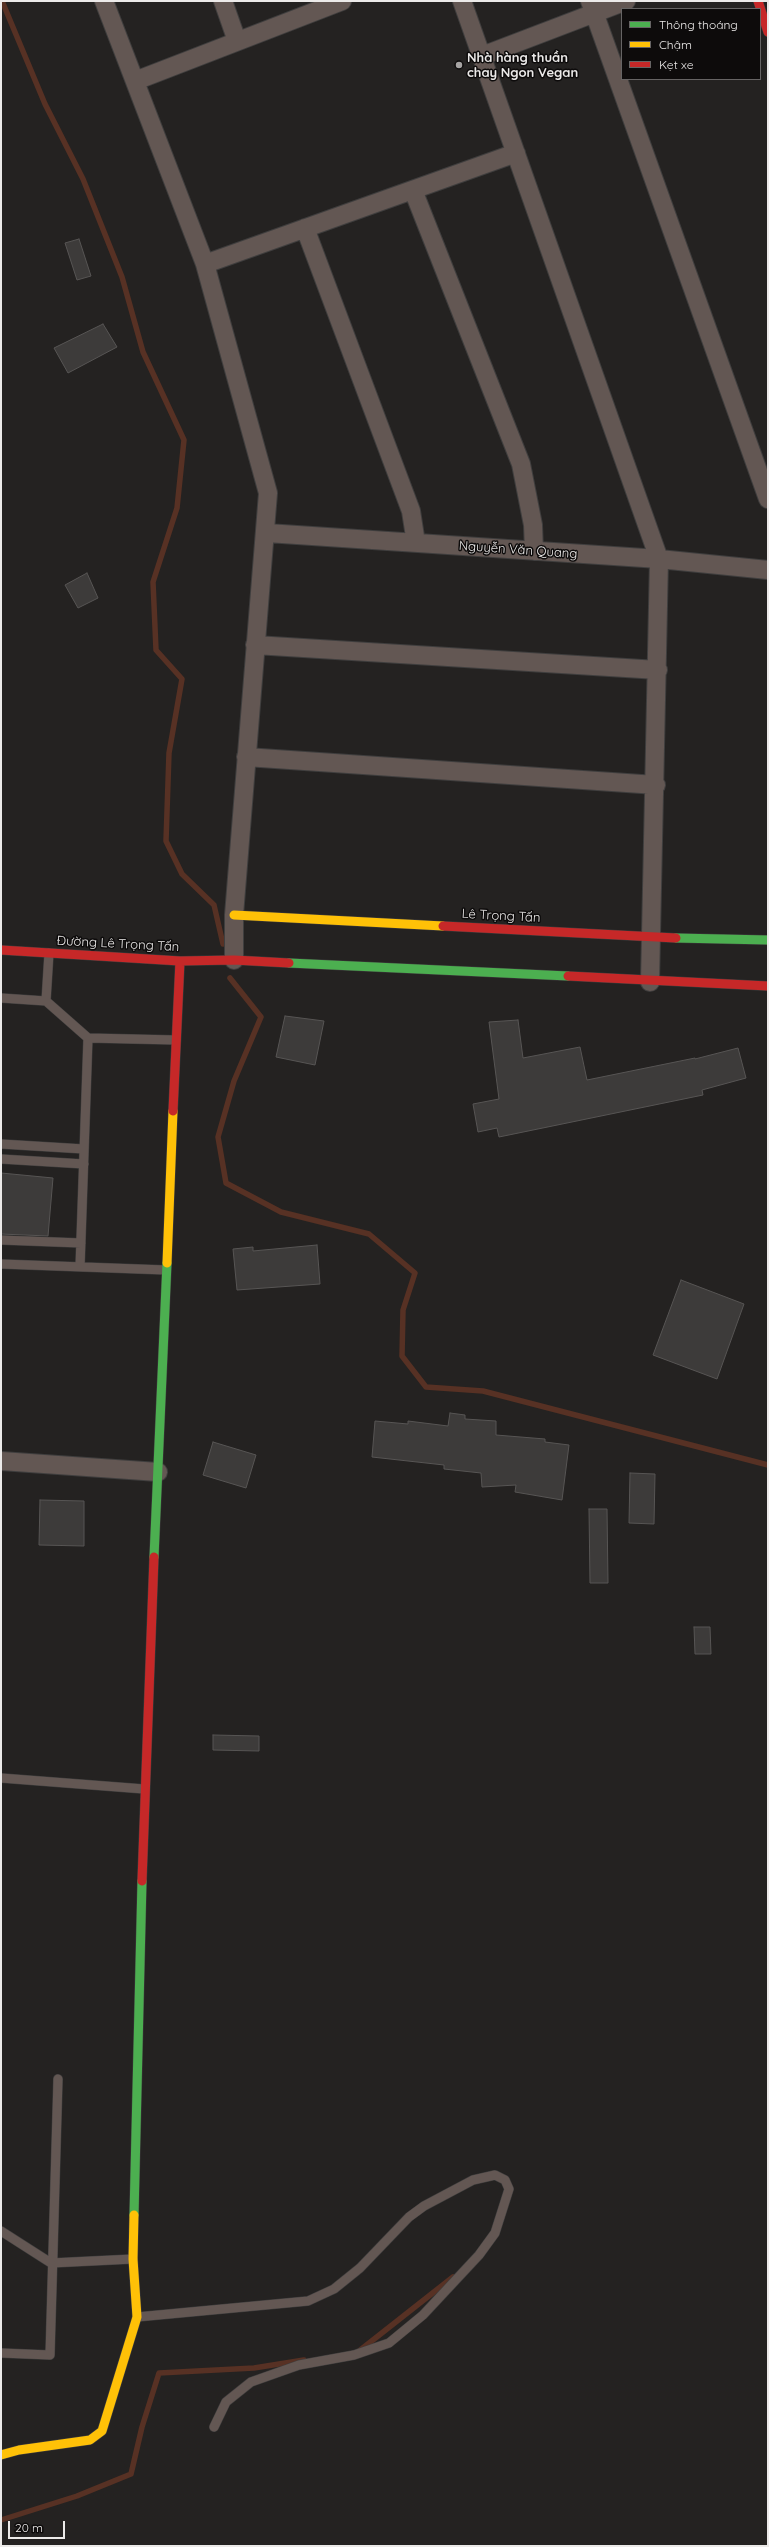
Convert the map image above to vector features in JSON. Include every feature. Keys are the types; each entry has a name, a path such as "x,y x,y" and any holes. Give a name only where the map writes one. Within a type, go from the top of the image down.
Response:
{"street":[{"path":"104,1 205,264 268,494 267,533 255,645 234,915 234,960 650,982 768,986"},
{"path":"223,1 237,42"},
{"path":"135,81 342,1"},
{"path":"462,1 659,559 656,785 650,982"},
{"path":"482,56 592,7 626,1"},
{"path":"592,7 768,499"},
{"path":"761,10 768,32"},
{"path":"205,264 516,153"},
{"path":"413,190 521,464 532,525 534,551"},
{"path":"305,228 411,511 416,543"},
{"name":"Nguyễn Văn Quang","path":"267,533 659,559 768,570"},
{"path":"255,645 658,670"},
{"path":"246,757 656,785"},
{"name":"Lê Trọng Tấn","path":"234,915 652,937 768,940"},
{"name":"Đường Lê Trọng Tấn","path":"1,950 180,961 234,960"},
{"path":"1,2455 19,2450 90,2440 102,2431 137,2317 134,2259 144,1789 180,961"},
{"path":"1,1461 158,1472"}],"lane":[{"path":"46,1001 49,953"},
{"path":"1,998 46,1001 88,1038 176,1040"},
{"path":"80,1267 88,1038"},
{"path":"1,1144 84,1149"},
{"path":"1,1159 84,1164"},
{"path":"1,1240 81,1243"},
{"path":"1,1264 166,1270"},
{"path":"1,1778 144,1789"},
{"path":"1,2353 50,2355 51,2263 58,2079"},
{"path":"137,2317 308,2301 334,2289 360,2268 409,2217 424,2206 473,2180 495,2175 505,2180 509,2189 495,2233 479,2255 423,2315 389,2343 354,2355 299,2365 251,2382 226,2402 214,2427"},
{"path":"1,2231 51,2263 134,2259"}],"building":[{"path":"79,239 91,276 77,280 65,243"},
{"path":"103,324 117,347 68,373 54,348"},
{"path":"87,573 98,598 78,608 65,585"},
{"path":"285,1016 324,1021 315,1065 276,1057"},
{"path":"518,1020 523,1058 580,1047 587,1080 695,1059 738,1048 746,1078 702,1090 703,1095 499,1137 497,1128 478,1132 473,1104 499,1099 489,1022"},
{"path":"1,1173 53,1178 48,1236 1,1234"},
{"path":"317,1245 320,1284 237,1290 233,1249 253,1247 253,1251"},
{"path":"681,1280 744,1304 717,1379 653,1355"},
{"path":"450,1413 465,1415 465,1419 496,1421 496,1435 545,1439 545,1442 569,1445 562,1500 515,1492 516,1485 482,1487 481,1473 444,1469 444,1465 372,1457 375,1421 408,1424 408,1421 448,1426"},
{"path":"213,1442 256,1455 246,1488 203,1475"},
{"path":"630,1473 655,1474 654,1524 629,1523"},
{"path":"40,1500 84,1501 84,1546 39,1545"},
{"path":"589,1509 607,1509 608,1583 590,1583"},
{"path":"694,1627 710,1627 711,1654 695,1654"},
{"path":"213,1735 259,1736 259,1751 213,1750"}],"waterway":[{"path":"2,1 45,104 83,179 122,277 143,352 184,440 177,508 153,582 156,650 182,679 169,753 166,841 182,874 214,905 223,944"},
{"path":"230,978 261,1017 234,1081 218,1137 226,1183 281,1212 369,1234 415,1273 403,1310 402,1356 426,1387 483,1391 768,1465"},
{"path":"359,2351 453,2277"},
{"path":"1,2520 77,2496 131,2474 142,2427 159,2373 254,2368 304,2360"}],"traffic: fast":[{"path":"676,938 768,940"},
{"path":"289,963 568,976"},
{"path":"154,1557 167,1263"},
{"path":"134,2215 142,1881"}],"traffic: slow":[{"path":"234,915 443,926"},
{"path":"167,1263 173,1111"},
{"path":"1,2455 19,2450 90,2440 102,2431 137,2317 133,2259 134,2215"}],"traffic: jam":[{"path":"758,1 760,8"},
{"path":"761,10 768,32"},
{"path":"443,926 676,938"},
{"path":"1,950 180,961 234,960 289,963"},
{"path":"173,1111 180,961"},
{"path":"568,976 768,986"},
{"path":"142,1881 154,1557"}],"place":[{"name":"Nhà hàng thuần chay Ngon Vegan","path":"459,65"}]}
